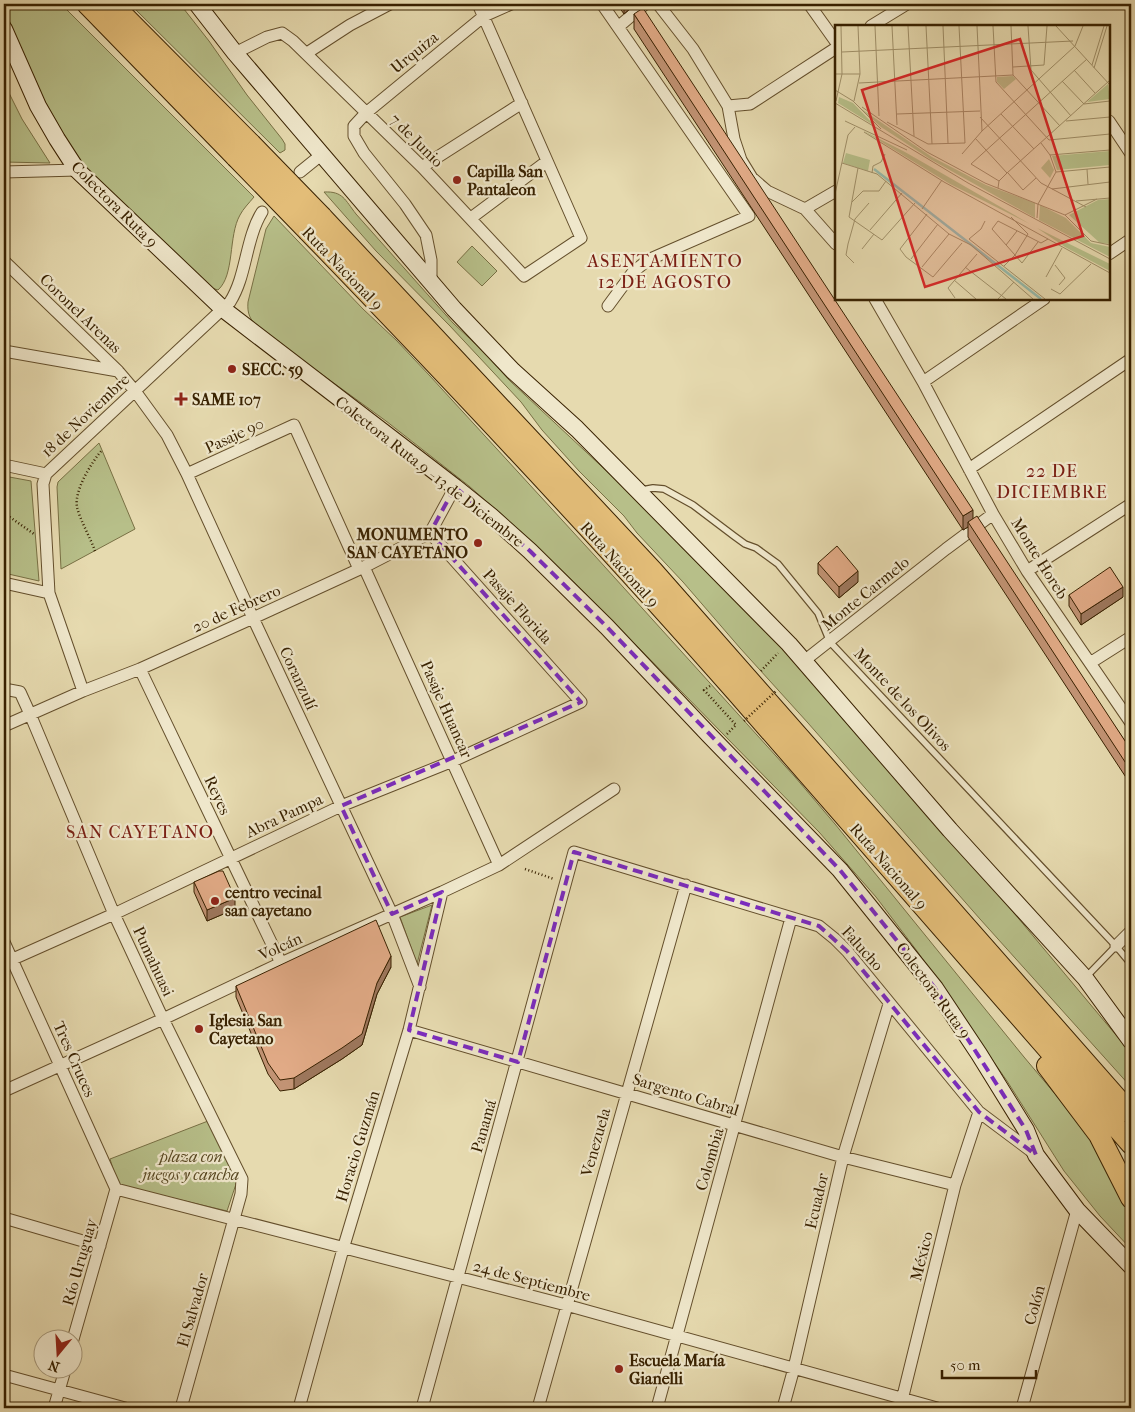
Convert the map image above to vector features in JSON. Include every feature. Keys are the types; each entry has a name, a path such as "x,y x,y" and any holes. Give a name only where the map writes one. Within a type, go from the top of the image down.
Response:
{"highway":[{"name":"Ruta Nacional 9","path":"87,4 479,410 640,585 736,691 1131,1144"},
{"name":"Ruta Nacional 9","path":"112,4 322,217 653,571 968,926 1131,1114"},
{"path":"968,926 1003,954 1131,1099"},
{"path":"965,953 992,997 1016,1024 1099,1135 1131,1198"}],"street":[{"path":"197,4 235,54 454,309 493,350 576,429 804,661 950,830 1085,978 1131,1041"},
{"path":"307,54 350,24 390,4"},
{"path":"471,218 546,162 478,4"},
{"name":"Urquiza","path":"366,113 484,16 511,4"},
{"path":"602,4 749,216 648,260 633,272 608,306"},
{"path":"658,4 693,49 728,106 734,139 741,160 752,178 767,191 805,209 835,243"},
{"path":"809,4 835,41"},
{"path":"873,25 907,4"},
{"path":"618,27 641,7"},
{"name":"Colectora Ruta 9","path":"4,29 38,106 77,170 223,309"},
{"name":"7 de Junio","path":"235,54 267,37 282,32 307,54 422,167 524,276 580,238 546,162"},
{"path":"728,106 750,104 835,49"},
{"path":"422,167 522,103"},
{"path":"366,113 354,126 354,136 364,153 405,204 426,235 431,260 431,282"},
{"path":"1110,125 1113,138 1131,154"},
{"path":"300,172 321,155"},
{"path":"4,172 77,170"},
{"path":"805,209 835,192"},
{"name":"18 de Noviembre","path":"83,691 49,593 44,484 46,474 230,302 236,292 251,235 262,212"},
{"path":"1110,253 1131,239"},
{"name":"Coronel Arenas","path":"4,261 118,371 135,391"},
{"name":"Monte Horeb","path":"876,300 923,382 993,514 1028,571 1131,723"},
{"path":"923,382 1043,300"},
{"name":"Colectora Ruta 9 - 13 de Diciembre","path":"223,309 491,516 608,627 709,735"},
{"path":"4,351 118,371"},
{"path":"969,469 1131,358"},
{"name":"Coranzulí","path":"135,391 166,436 187,474 392,914 420,987"},
{"name":"Pasaje 90","path":"187,474 294,425"},
{"name":"Pasaje Huancar","path":"294,425 453,761 499,865"},
{"path":"4,465 46,474"},
{"path":"430,533 455,488"},
{"path":"1028,571 1131,504"},
{"name":"Monte Carmelo","path":"804,661 993,514"},
{"name":"20 de Febrero","path":"4,726 253,618 362,568 430,533"},
{"name":"Pasaje Florida","path":"430,533 581,702"},
{"path":"4,583 49,593"},
{"path":"1090,663 1131,637"},
{"name":"Reyes","path":"140,668 281,963"},
{"name":"Pumahuasi","path":"4,689 20,692 114,914 163,1019 242,1179 241,1194 234,1220"},
{"name":"Abra Pampa","path":"8,961 114,914 341,806 453,761 581,702"},
{"name":"Colectora Ruta 9","path":"709,735 840,870 896,938 935,988 979,1054 1026,1130 1036,1155 1077,1210 1131,1266"},
{"name":"Volcán","path":"4,1090 499,865 614,789"},
{"name":"Falucho","path":"574,852 819,926 847,951 979,1112 1036,1155"},
{"name":"Panamá","path":"422,1408 574,852"},
{"name":"Venezuela","path":"538,1408 686,886"},
{"name":"Horacio Guzmán","path":"300,1408 343,1249 409,1030 442,892"},
{"name":"Colombia","path":"657,1408 791,918"},
{"path":"1116,946 1131,932"},
{"name":"Tres Cruces","path":"4,942 8,961 60,1065 116,1189"},
{"name":"Ecuador","path":"783,1408 843,1157 889,1004"},
{"name":"Sargento Cabral","path":"409,1030 843,1157 955,1185"},
{"name":"México","path":"901,1403 955,1185 979,1112"},
{"name":"24 de Septiembre","path":"116,1189 566,1305 794,1368 901,1403 938,1408"},
{"name":"Río Uruguay","path":"76,1330 116,1189"},
{"name":"Colón","path":"1022,1408 1077,1210"},
{"path":"4,1218 100,1246"},
{"name":"El Salvador","path":"182,1408 234,1220"},
{"path":"4,1375 125,1408"},
{"path":"54,1408 62,1380"}],"lane":[{"name":"Monte de los Olivos","path":"637,491 653,488 664,489 693,506 739,540 756,548 778,564 818,613 830,642 1131,964"},
{"path":"1085,978 1116,946"}],"path":[{"path":"95,551 77,506 79,493 87,472 102,450"},
{"path":"4,513 35,535"},
{"path":"765,678 759,672 780,651"},
{"path":"744,721 776,691 770,685"},
{"path":"716,693 710,686 704,690 736,726"},
{"path":"525,870 566,882"}],"highlighted area":[{"path":"455,487 530,551 607,627 840,870 935,988 1026,1130 1036,1155 979,1112 847,951 819,926 574,852 518,1062 409,1030 442,892 392,914 341,806 581,702 430,533"}],"green space":[{"path":"4,4 61,4 254,197 243,210 236,224 227,275 218,290 212,288 96,180 73,151 38,89"},
{"path":"130,4 180,4 282,139 285,144 285,150 280,153"},
{"path":"4,83 22,119 50,163 4,162"},
{"path":"324,192 335,193 343,197 453,323 483,351 510,381 689,548 896,772 1131,1053 1131,1087 683,582 637,533 624,516 579,471 542,430 521,402 376,251"},
{"path":"274,216 430,376 795,777 835,824 1087,1132 1131,1218 1131,1249 1100,1216 1064,1171 1007,1081 917,951 876,897 819,832 585,593 528,538 469,486 386,421 255,325 248,310 248,302 266,229"},
{"path":"472,246 497,271 482,286 457,262"},
{"path":"99,443 135,529 61,569 58,482"},
{"path":"4,476 31,481 39,581 4,573"},
{"path":"432,905 417,964 400,917"},
{"name":"plaza con juegos y cancha","path":"208,1121 238,1178 227,1211 118,1185 110,1159"}],"building":[{"path":"643,8 973,510 963,516 634,14"},
{"path":"977,516 1131,750 1131,771 968,522"},
{"path":"837,546 858,571 839,587 818,563"},
{"path":"1110,567 1123,587 1081,614 1069,595"},
{"path":"223,871 235,898 207,910 194,882"},
{"path":"376,920 391,956 377,983 362,1034 294,1078 280,1080 268,1063 236,986"}],"place":[{"name":"Capilla San Pantaleon","path":"457,180"},
{"name":"SECC. 59","path":"232,369"},
{"name":"SAME 107","path":"181,399"},
{"name":"MONUMENTO SAN CAYETANO","path":"478,543"},
{"name":"centro vecinal san cayetano","path":"215,901"},
{"name":"Iglesia San Cayetano","path":"199,1029"},
{"name":"Escuela María Gianelli","path":"619,1369"}],"district":[{"name":"ASENTAMIENTO 12 DE AGOSTO","path":"665,271"},
{"name":"22 DE DICIEMBRE","path":"1052,481"},
{"name":"SAN CAYETANO","path":"140,832"}]}
